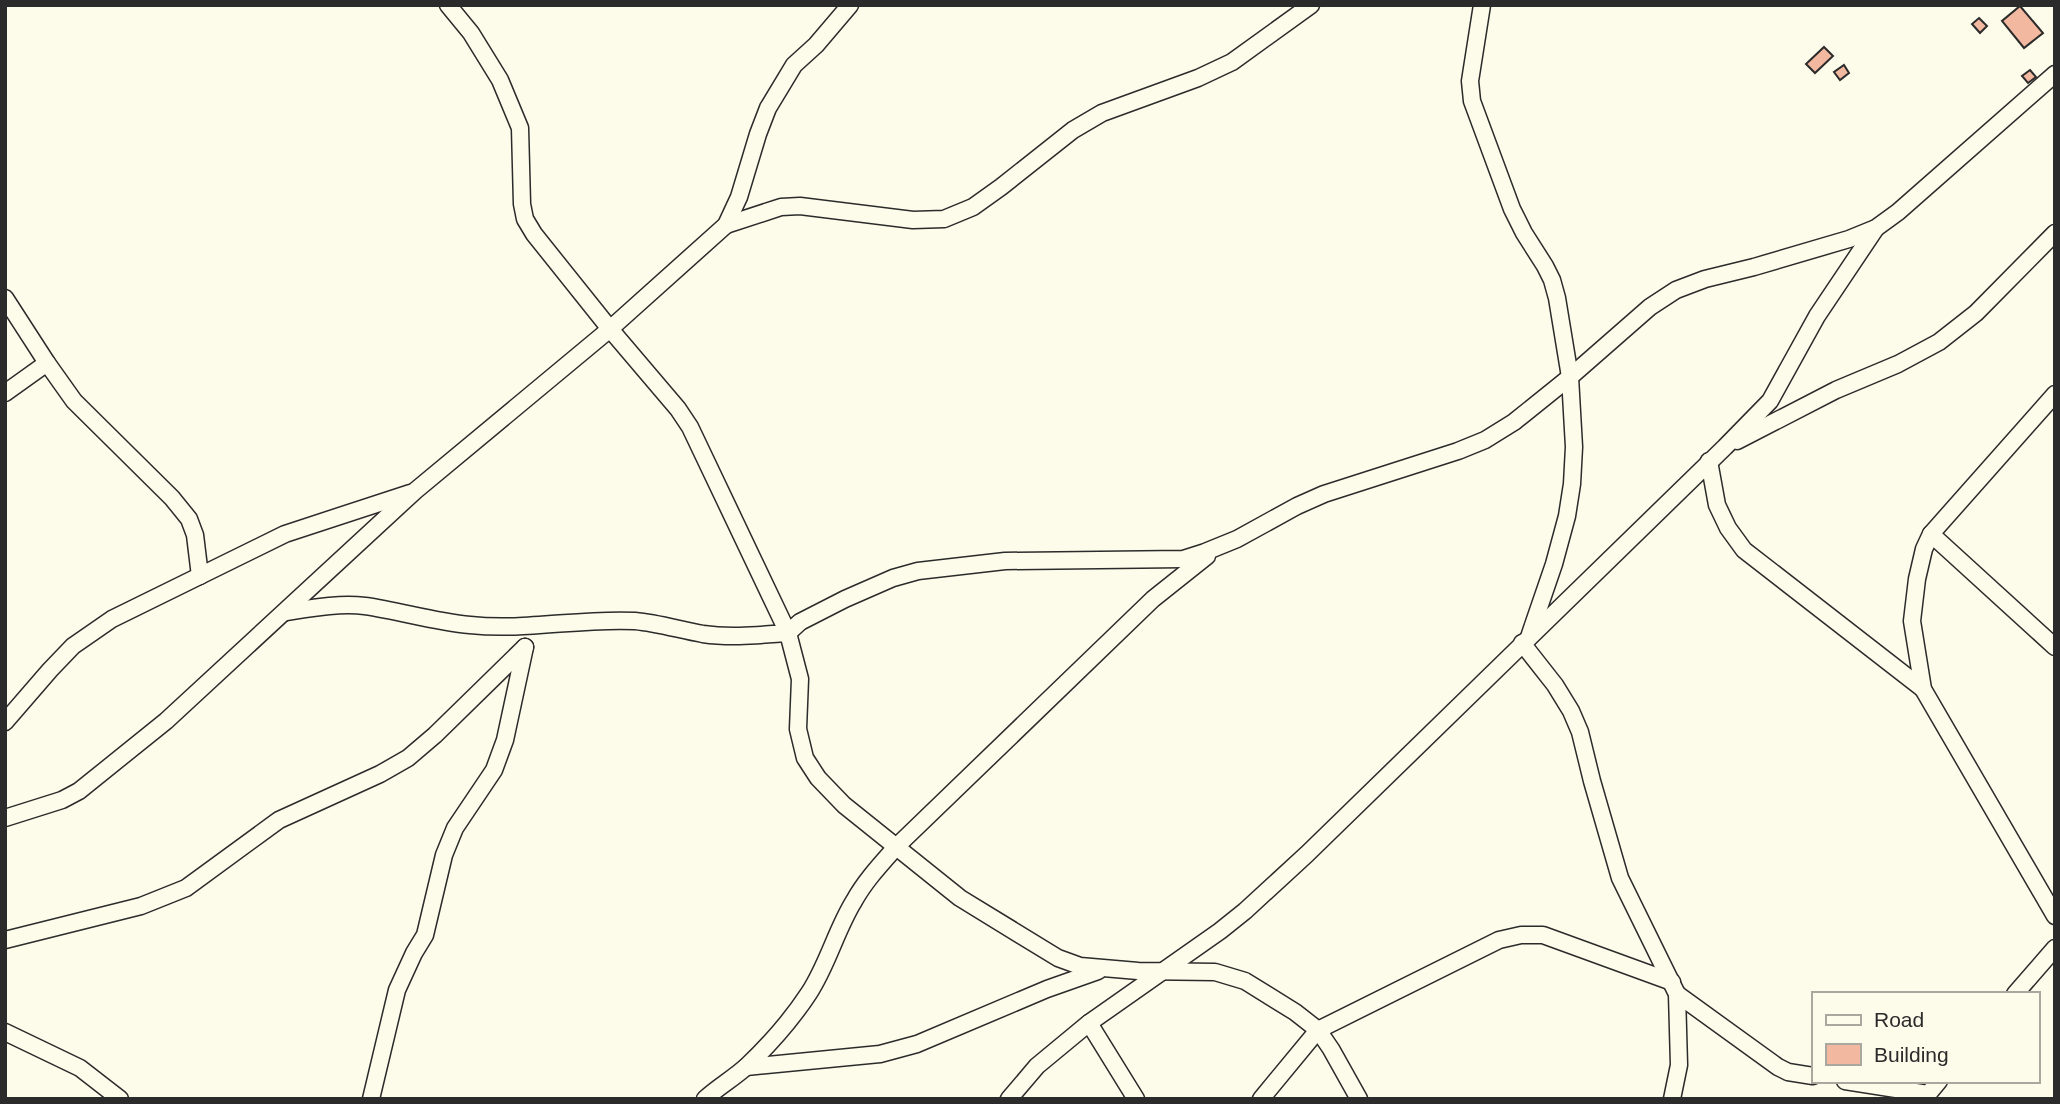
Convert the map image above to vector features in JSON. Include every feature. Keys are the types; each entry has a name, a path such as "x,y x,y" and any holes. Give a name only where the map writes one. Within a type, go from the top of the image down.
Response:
{"street":[{"path":"447,5 471,33 500,80 520,128 522,204 525,219 534,234 690,427 788,633 800,679 799,729 805,758 818,778 844,805 960,898 1058,958 1080,966 1215,972 1245,981 1295,1012 1318,1030 1359,1099"},
{"path":"5,818 62,800 79,791 166,721 415,491 610,329 726,225 739,197 768,107 794,65 850,5"},
{"path":"726,225 781,207 800,206 913,220 944,219 973,207 1073,130 1102,113 1198,78 1232,62 1311,5"},
{"path":"1482,5 1470,81 1472,101 1513,209 1552,280 1570,377 1574,447 1567,516 1526,640"},
{"path":"286,612 342,605 498,628 636,621 726,636 788,633 800,622 845,599 892,578 918,571 1005,561 1183,559 1219,547 1324,494 1485,440 1514,422 1650,307 1676,289 1849,239 1876,228 1898,212 2055,74"},
{"path":"1009,1099 1037,1066 1089,1023 1245,911 1726,447 1770,401 1816,316 1876,228"},
{"path":"1726,447 1836,390 1898,365 1939,342 1976,313 2055,233"},
{"path":"5,298 74,401 172,498 189,519 195,535 200,576"},
{"path":"5,393 47,363"},
{"path":"2055,394 1931,534 1924,549 1917,579 1912,621 1923,689 2055,916"},
{"path":"1709,461 1717,505 1728,528 1744,550 1923,689"},
{"path":"5,722 74,646 113,619 285,534 415,491"},
{"path":"1931,534 2055,647"},
{"path":"705,1099 746,1067 780,1031 810,992 853,903 870,877 896,847 1153,599 1219,547"},
{"path":"371,1099 397,990 425,936 444,855 456,828 494,770 505,740 528,627"},
{"path":"1526,640 1572,711 1620,878 1674,988 1679,1065 1672,1099"},
{"path":"5,940 141,906 186,888 279,820 380,774 408,758 525,647"},
{"path":"1261,1099 1318,1030 1499,940 1521,935 1543,935 1674,988 1778,1067 1788,1072 1812,1076"},
{"path":"2017,992 2055,948"},
{"path":"746,1067 880,1054 917,1044 1046,989 1106,968"},
{"path":"1089,1023 1136,1099"},
{"path":"5,1032 80,1068 120,1099"},
{"path":"1856,1083 1926,1096"}],"building":[{"path":"2020,6 2043,33 2024,48 2002,21"},
{"path":"1979,18 1987,26 1980,33 1972,24"},
{"path":"1824,47 1833,56 1815,73 1806,64"},
{"path":"1844,65 1849,73 1840,80 1834,72"},
{"path":"2030,70 2036,77 2028,83 2022,76"}]}
